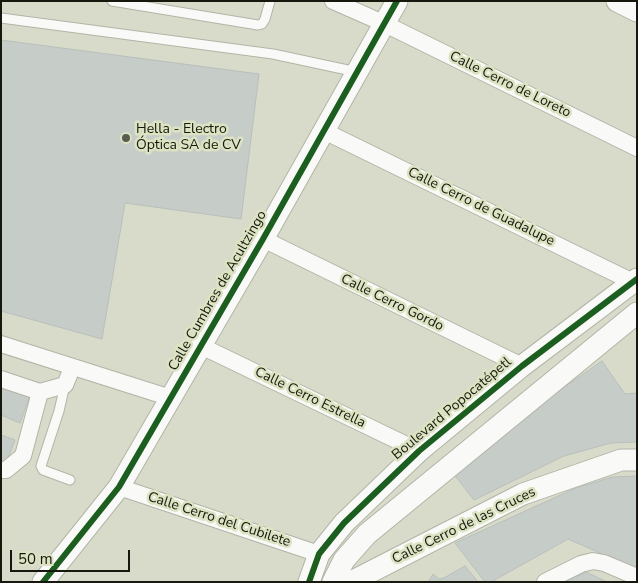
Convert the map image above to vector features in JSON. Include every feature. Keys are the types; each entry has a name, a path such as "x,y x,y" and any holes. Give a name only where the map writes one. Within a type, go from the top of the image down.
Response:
{"street":[{"name":"Calle Cerro de Loreto","path":"333,1 384,23 637,148"},
{"name":"Calle Cumbres de Acultzingo","path":"43,582 119,487 324,131 396,1"},
{"path":"617,1 637,11"},
{"name":"Calle Cerro de Guadalupe","path":"324,131 635,282"},
{"name":"Calle Cerro Gordo","path":"262,239 522,366"},
{"name":"Boulevard Popocatépetl","path":"309,582 320,554 344,523 419,451 522,366 635,282"},
{"path":"333,582 344,560 367,534 637,313"},
{"path":"1,344 171,398"},
{"name":"Calle Cerro Estrella","path":"201,346 419,451"},
{"path":"1,379 40,392 65,385 72,368"},
{"path":"1,470 6,470 23,456 40,392"},
{"name":"Calle Cerro de las Cruces","path":"351,582 523,494 621,460 637,460"},
{"name":"Calle Cerro del Cubilete","path":"119,487 320,554"},
{"path":"545,582 581,564 593,561 604,563 637,577"}],"lane":[{"path":"112,1 258,25 262,24 265,19 270,1"},
{"path":"1,18 273,54 357,72"},
{"path":"65,385 59,411 41,466 43,470 70,480"}],"building":[{"name":"Hella - Electro Óptica SA de CV","path":"1,40 259,74 241,219 125,203 102,339 1,311"},
{"path":"602,361 625,394 637,393 637,442 611,443 564,456 474,500 453,473 531,410"},
{"path":"1,386 30,396 20,423 1,415"},
{"path":"1,435 15,440 5,466 1,465"},
{"path":"637,476 637,569 568,539 491,582 485,582 455,543 576,488 612,477"},
{"path":"465,566 478,582 428,582 433,574 439,579 444,578"},
{"path":"586,572 607,582 564,582"}],"cycle path":[{"path":"43,582 119,487 263,239 397,1"},
{"path":"309,582 319,554 344,523 419,451 522,366 637,279"}],"place":[{"name":"Hella - Electro Óptica SA de CV","path":"126,138"}]}
